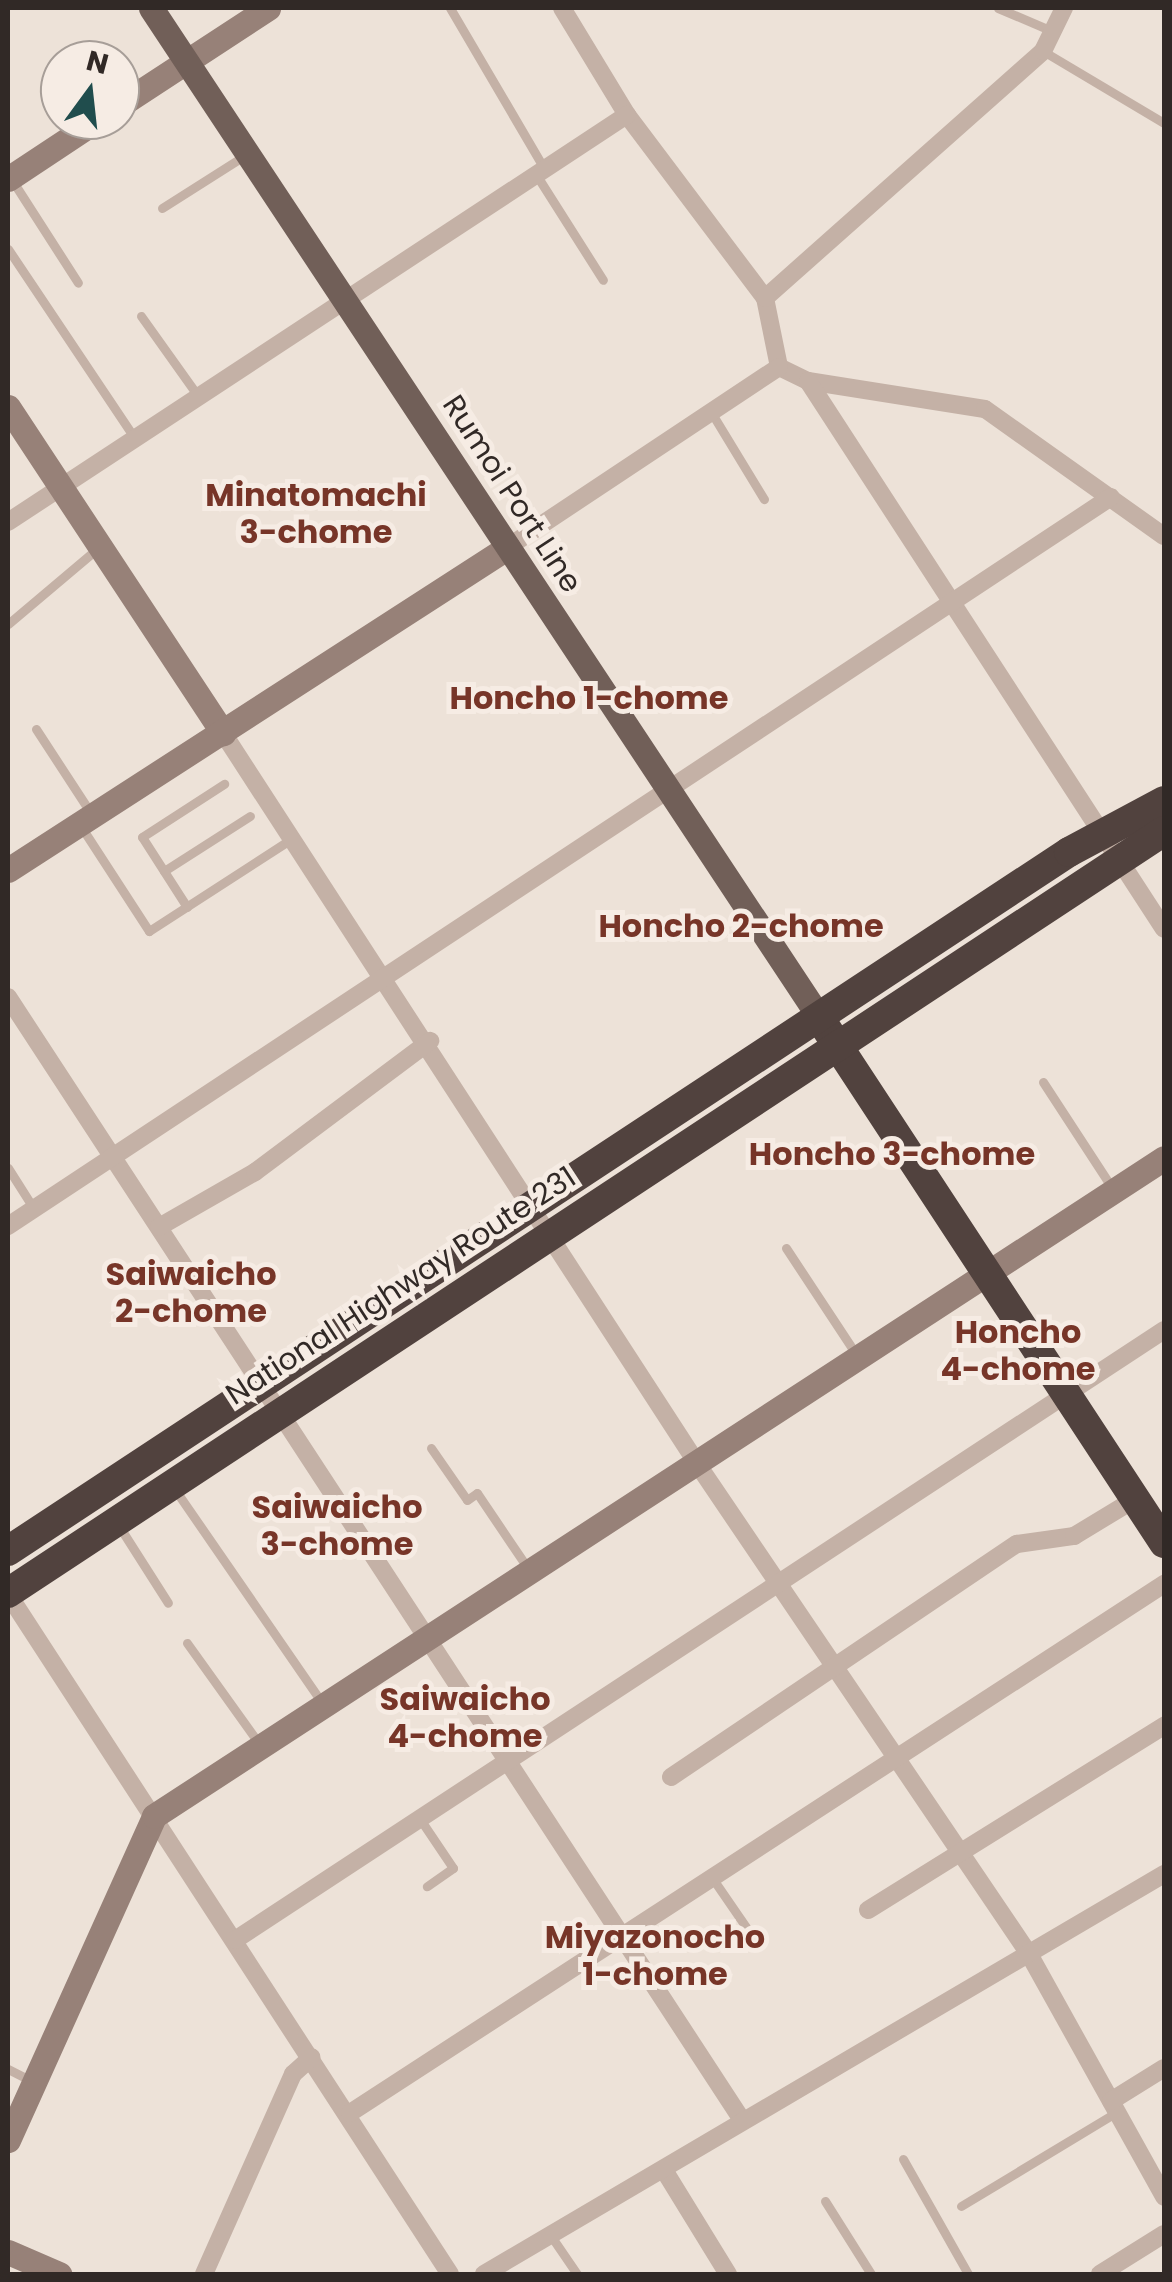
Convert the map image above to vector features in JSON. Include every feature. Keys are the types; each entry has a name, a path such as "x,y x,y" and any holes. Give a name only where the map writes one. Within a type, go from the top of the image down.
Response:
{"highway":[{"name":"National Highway Route 231","path":"8,1594 168,1480 838,1045 1164,801"},
{"name":"National Highway Route 231","path":"8,1551 258,1382 819,1017 1109,845 1164,831"},
{"path":"819,1017 1164,1544"}],"main road":[{"name":"Rumoi Port Line","path":"151,8 819,1017"}],"street":[{"path":"140,91 268,8"},
{"path":"562,8 627,115 765,298 779,366"},
{"path":"765,298 1043,51 1064,8"},
{"path":"8,522 627,115"},
{"path":"9,178 66,140"},
{"path":"779,366 808,380 985,409 1164,536"},
{"path":"8,870 508,548 779,366"},
{"path":"808,380 1164,929"},
{"path":"8,407 554,1231 696,1462 779,1578 1029,1954 1164,2197"},
{"path":"8,1226 1111,496"},
{"path":"8,997 742,2120"},
{"path":"159,1227 255,1172 430,1041"},
{"path":"8,2140 154,1816 432,1641 696,1462 1164,1158"},
{"path":"235,1940 779,1578 1164,1330"},
{"path":"670,1777 1018,1544 1074,1536 1135,1499"},
{"path":"350,2114 715,1882 1164,1584"},
{"path":"8,1594 350,2114 450,2274"},
{"path":"868,1910 1164,1726"},
{"path":"484,2274 1164,1874"},
{"path":"204,2274 293,2074 312,2057"},
{"path":"1114,2106 1164,2068"},
{"path":"664,2170 728,2274"},
{"path":"1100,2274 1164,2234"},
{"path":"8,2252 60,2274"}],"lane":[{"path":"450,8 603,280"},
{"path":"998,8 1052,31"},
{"path":"1043,51 1164,123"},
{"path":"162,208 248,153"},
{"path":"9,178 78,283"},
{"path":"8,249 135,438"},
{"path":"142,316 198,397"},
{"path":"710,412 764,499"},
{"path":"8,624 99,541"},
{"path":"36,730 149,931 294,837"},
{"path":"187,906 142,837 224,784"},
{"path":"164,871 250,816"},
{"path":"1043,1082 1114,1192"},
{"path":"8,1168 34,1209"},
{"path":"786,1248 859,1358"},
{"path":"432,1448 466,1500 476,1494 531,1574"},
{"path":"168,1480 326,1708"},
{"path":"114,1517 168,1604"},
{"path":"187,1643 262,1748"},
{"path":"418,1816 454,1868 427,1886"},
{"path":"715,1882 748,1930"},
{"path":"8,2069 34,2082"},
{"path":"961,2206 1114,2106"},
{"path":"903,2159 968,2274"},
{"path":"825,2201 871,2274"},
{"path":"551,2236 577,2274"}],"district":[{"name":"Minatomachi 3-chome","path":"316,514"},
{"name":"Honcho 1-chome","path":"589,698"},
{"name":"Honcho 2-chome","path":"741,926"},
{"name":"Honcho 3-chome","path":"892,1154"},
{"name":"Saiwaicho 2-chome","path":"191,1294"},
{"name":"Honcho 4-chome","path":"1018,1352"},
{"name":"Saiwaicho 3-chome","path":"337,1526"},
{"name":"Saiwaicho 4-chome","path":"465,1718"},
{"name":"Miyazonocho 1-chome","path":"655,1956"}]}
